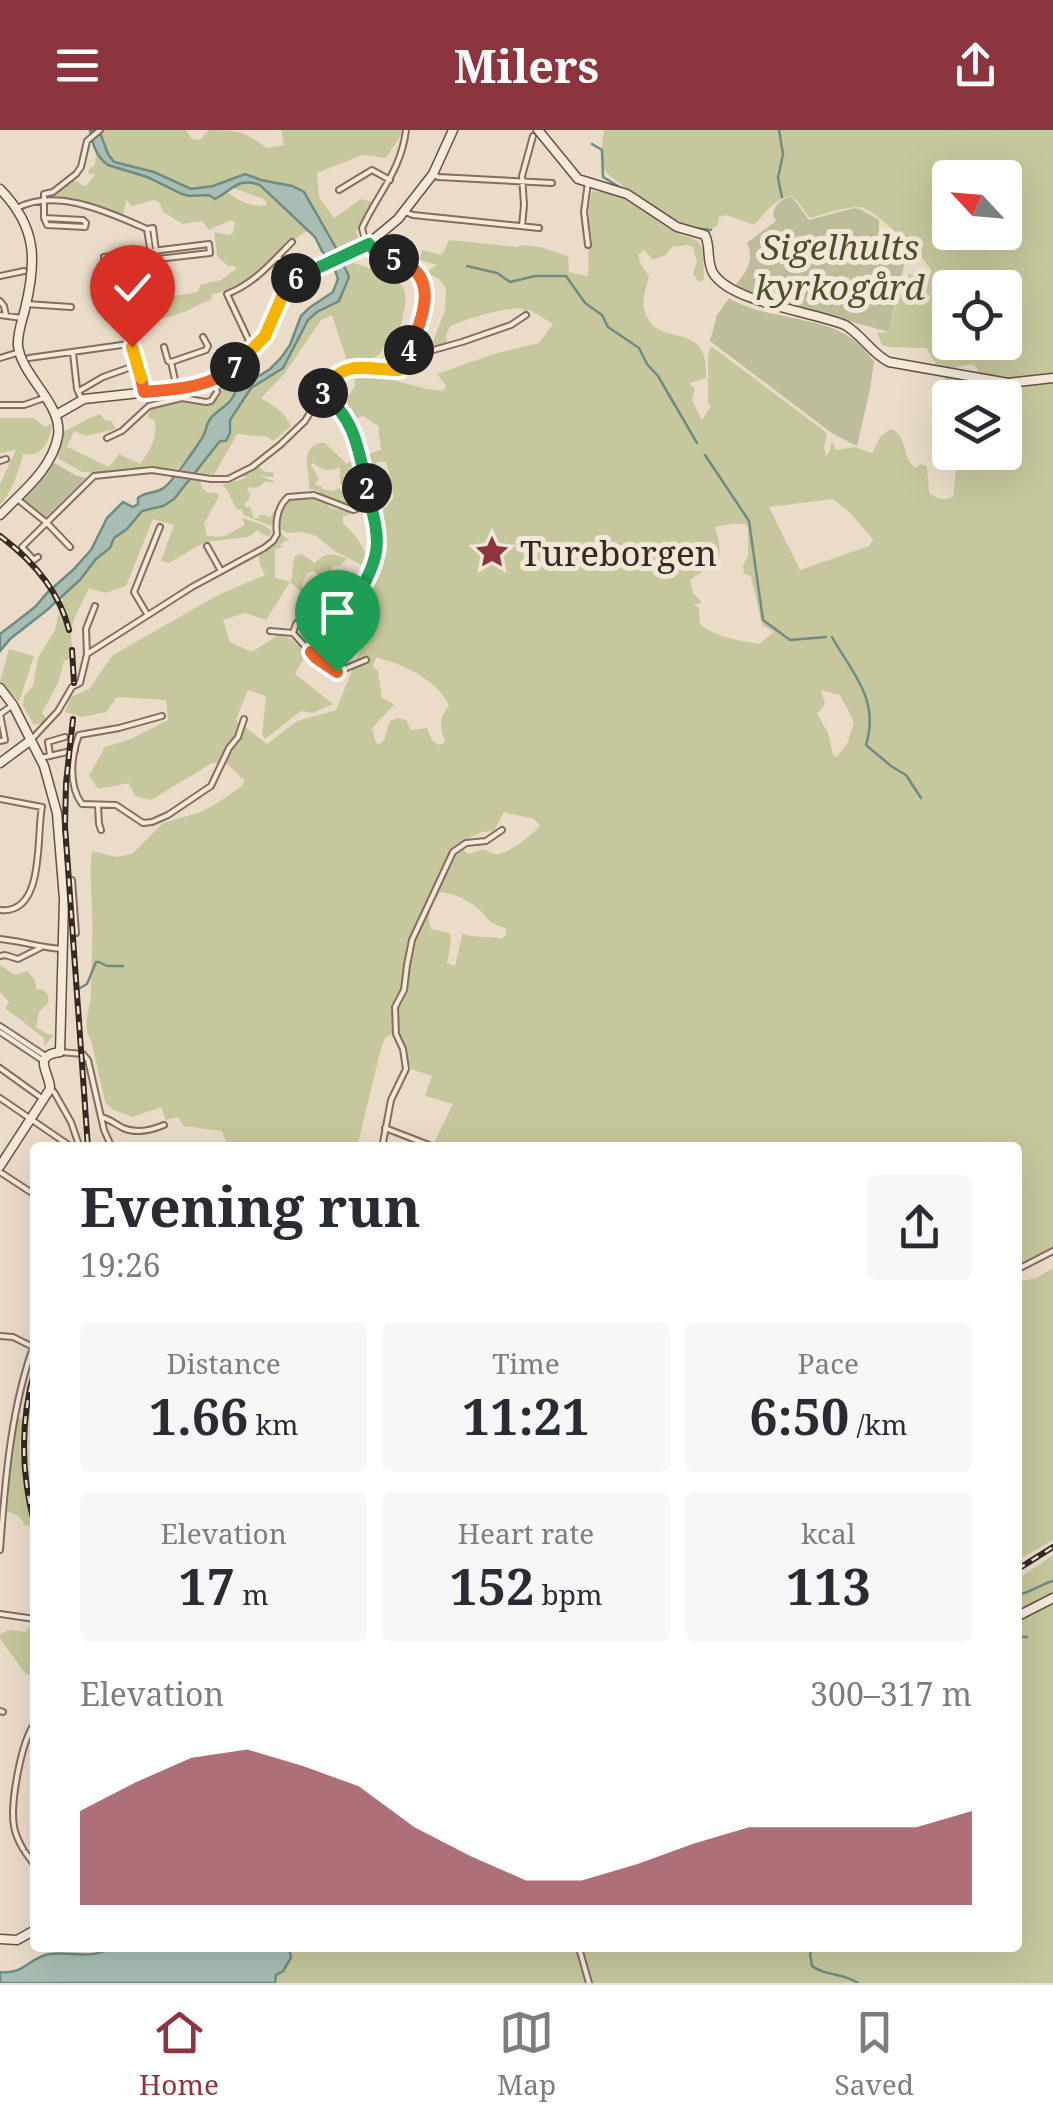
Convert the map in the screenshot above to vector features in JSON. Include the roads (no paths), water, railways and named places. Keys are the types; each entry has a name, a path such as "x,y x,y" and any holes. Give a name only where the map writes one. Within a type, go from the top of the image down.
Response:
{"street":[{"path":"44,218 84,220 86,224 83,228 48,226 44,218 44,194 53,192 80,170 89,138 100,130"},
{"path":"38,557 34,560 22,547 92,477 152,470 228,478 260,462 304,421 333,377 346,369 402,367 425,307 420,277 410,265 378,255 362,233 390,180 404,147 406,130"},
{"path":"80,395 177,389 214,380 228,372 267,333 285,290 294,280 371,248 405,212 433,174 454,130"},
{"path":"522,226 522,182 535,133 557,151 578,179 627,194 680,228 703,234 708,242 710,266 730,290 838,322 857,333 884,360 902,365 1008,383 1053,378"},
{"path":"340,190 372,170 390,180"},
{"path":"433,174 552,183"},
{"path":"588,182 584,212 588,246"},
{"path":"0,514 50,460 58,433 56,415 20,352 18,334 32,277 33,253 28,229 17,208 2,196"},
{"path":"17,208 44,200 82,205 150,229 154,260"},
{"path":"405,212 539,228"},
{"path":"254,349 228,294 264,272 292,242"},
{"path":"210,244 210,253 105,266 104,257 153,251 210,244"},
{"path":"278,256 294,280"},
{"path":"0,276 24,271"},
{"path":"0,301 3,315 22,318"},
{"path":"26,304 71,307"},
{"path":"409,350 426,352 462,342 526,316"},
{"path":"171,362 207,349 203,337"},
{"path":"29,358 129,344 144,392"},
{"path":"164,347 177,389"},
{"path":"0,358 20,352"},
{"path":"73,353 80,395"},
{"path":"56,415 103,376 137,365"},
{"path":"107,438 122,431 148,406 182,398 211,401 218,392 214,380"},
{"path":"311,652 319,648 344,616 370,572 379,536 350,423 322,394"},
{"path":"0,405 24,405 45,397"},
{"path":"88,654 273,541 279,508 288,497 310,495 353,510 371,504"},
{"path":"16,498 70,547"},
{"path":"148,614 134,592 160,527"},
{"path":"207,546 221,571"},
{"path":"293,634 296,624 330,586"},
{"path":"0,763 54,716 72,687 80,683 88,654 86,630 95,606"},
{"path":"270,631 293,634 302,646 337,672 366,660"},
{"path":"0,688 14,705 30,740 45,756"},
{"path":"0,741 5,740 0,714 14,705"},
{"path":"162,716 82,734 76,740 72,780 74,793 83,804 120,806 143,823 168,815 213,784 244,719"},
{"path":"60,1052 63,880 45,756 48,742 65,737"},
{"path":"45,756 75,750"},
{"path":"0,799 42,807 54,801"},
{"path":"98,806 101,830"},
{"path":"0,910 18,907 32,886 39,865 38,826 42,807"},
{"path":"383,1142 391,1100 406,1069 394,1012 407,981 406,964 412,940 453,852 466,843 486,841 502,830"},
{"path":"63,880 72,880 76,934"},
{"path":"0,939 62,949"},
{"path":"0,956 18,959 40,948"},
{"path":"0,1029 45,1059"},
{"path":"45,1059 71,1052 88,1060 109,1142"},
{"path":"30,1191 0,1169 51,1086 44,1070 45,1059"},
{"path":"0,1068 43,1099"},
{"path":"54,1092 71,1122 76,1142"},
{"path":"0,1098 67,1142"},
{"path":"101,1117 132,1130 164,1125"},
{"path":"385,1128 421,1142"},
{"path":"1022,1267 1053,1251"},
{"path":"0,1336 30,1343"},
{"path":"0,1550 7,1475 23,1375 30,1355"},
{"path":"0,1472 7,1475"},
{"path":"1022,1614 1053,1598"},
{"path":"0,1614 30,1618"},
{"path":"30,1732 24,1742 13,1808 14,1827 30,1859"},
{"path":"2,1939 16,1940 30,1933"},
{"path":"580,1952 588,1983"}],"waterway":[{"path":"779,130 783,154 778,178 782,197"},
{"path":"592,144 602,150 603,177 621,188"},
{"path":"629,191 656,208"},
{"path":"693,228 711,230"},
{"path":"467,266 497,273 510,282 535,276 566,276 608,327 639,348 697,443"},
{"path":"705,455 749,521 763,620 790,640 826,637"},
{"path":"832,637 867,700 866,745 906,775 921,798"},
{"path":"80,988 87,984 96,962 123,966"},
{"path":"1022,1593 1053,1581"},
{"path":"1022,1637 1027,1637"},
{"path":"811,1952 812,1966 858,1983"}],"railway":[{"path":"0,536 43,577 59,602 69,630"},
{"path":"72,650 74,683"},
{"path":"73,719 65,826 88,1142"},
{"path":"30,1393 24,1448 30,1502"},
{"path":"1022,1566 1053,1547"}],"place":[{"name":"Tureborgen","path":"492,552"}],"park label":[{"name":"Sigelhults kyrkogård","path":"840,266"}]}
